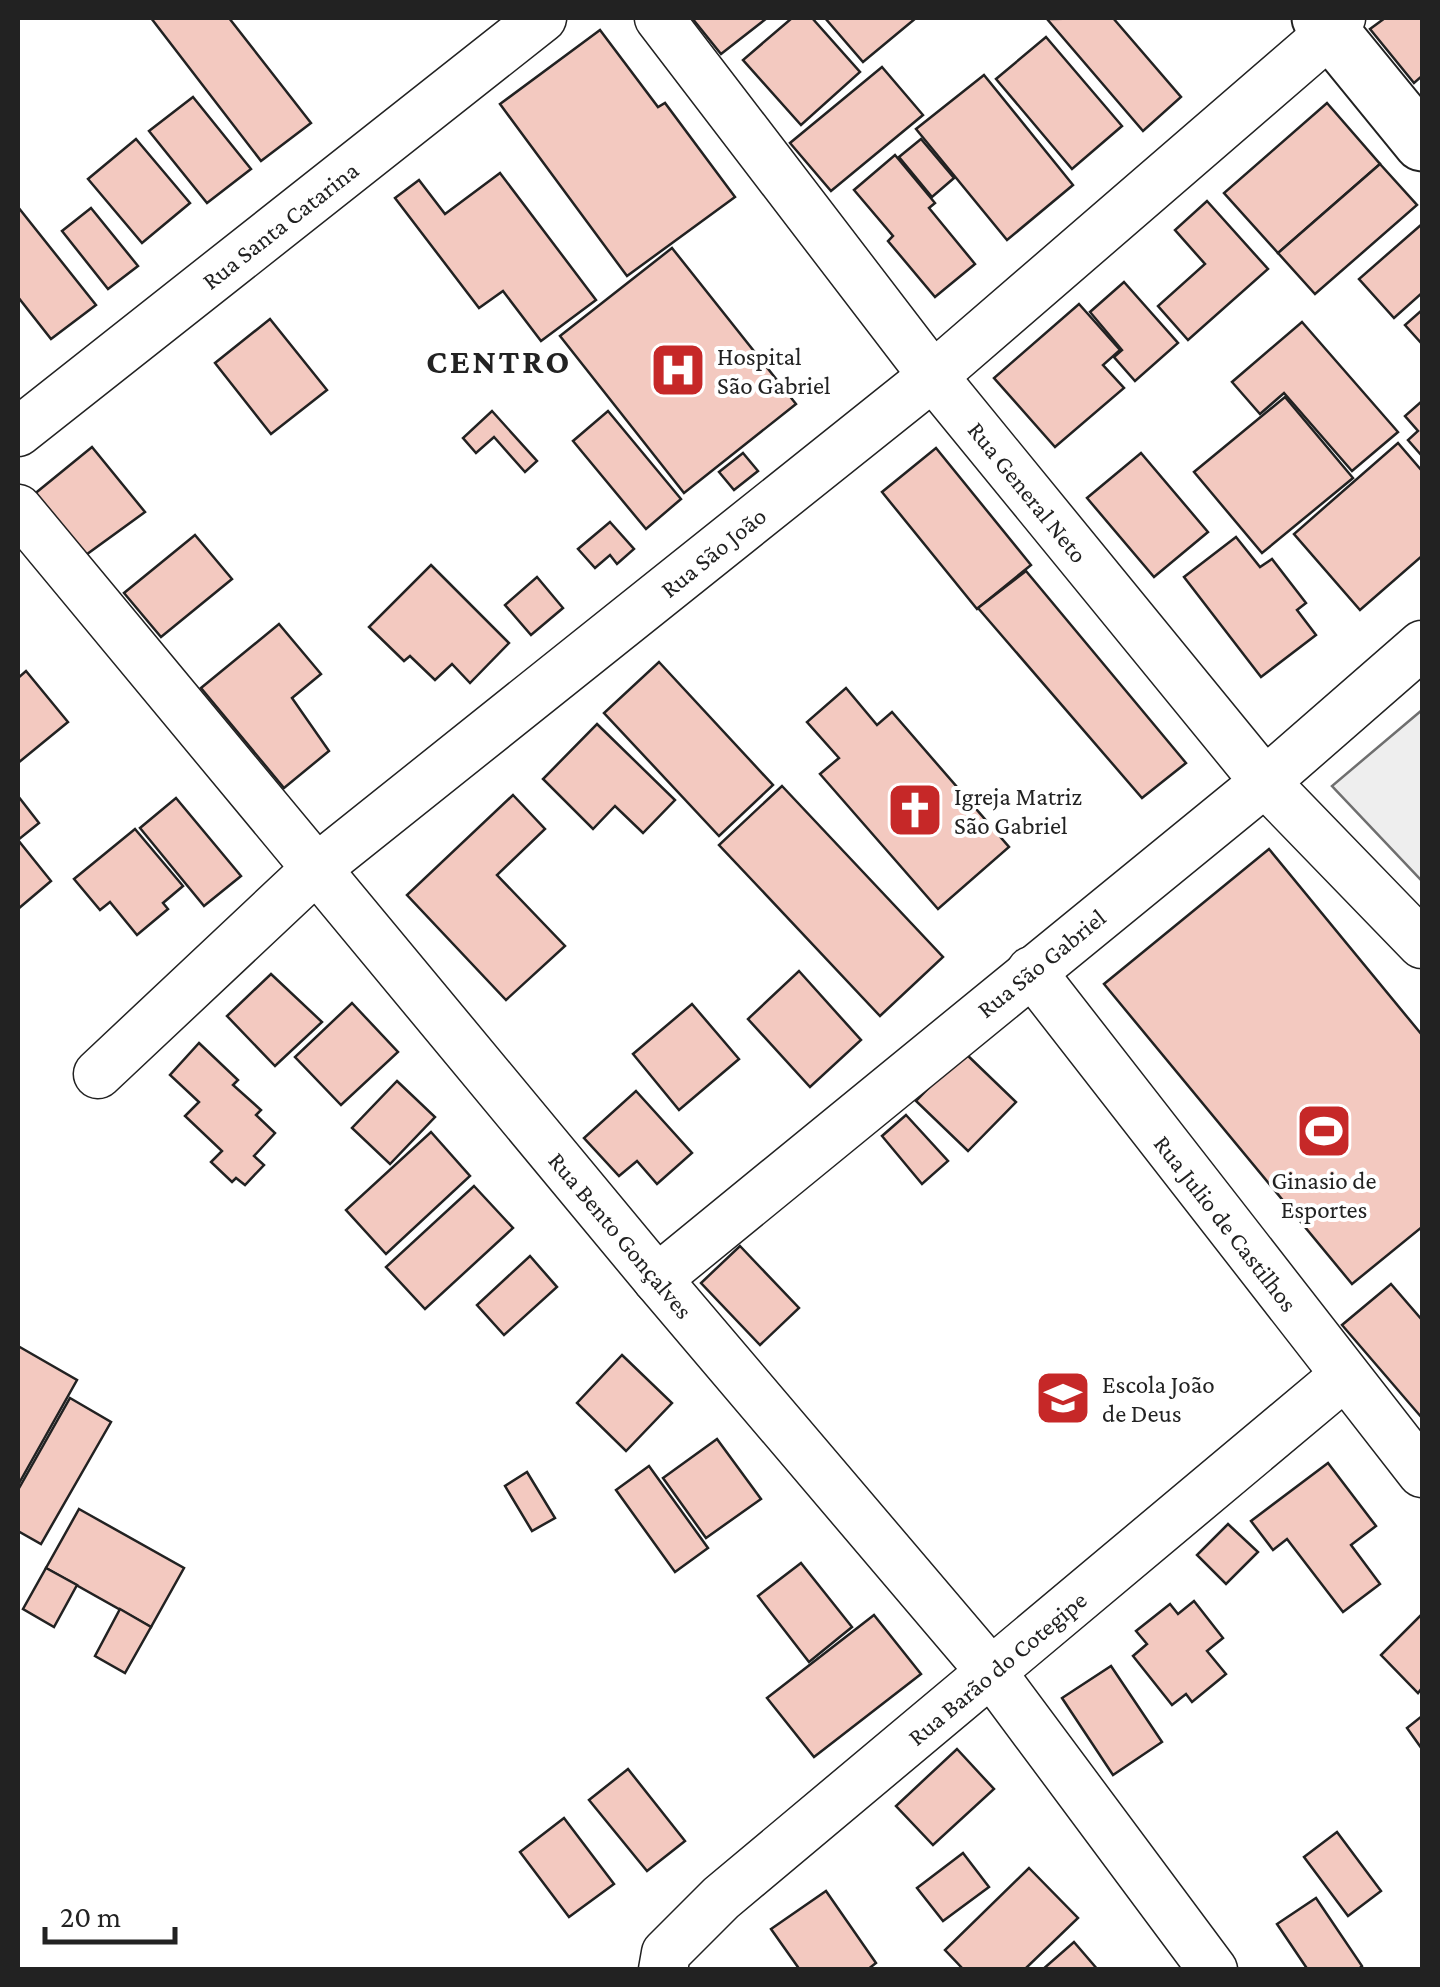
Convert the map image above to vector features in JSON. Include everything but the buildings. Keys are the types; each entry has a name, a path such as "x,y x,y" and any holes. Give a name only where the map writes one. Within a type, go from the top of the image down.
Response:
{"main road":[{"path":"1331,22 1422,142"}],"street":[{"name":"Rua Santa Catarina","path":"18,432 542,18"},
{"name":"Rua General Neto","path":"659,18 933,376 1266,782 1422,944"},
{"name":"Rua São João","path":"98,1074 316,869 933,376 1331,22"},
{"name":"Rua Bento Gonçalves","path":"18,508 657,1279 992,1673 1213,1970"},
{"name":"Rua São Gabriel","path":"657,1279 1266,782 1422,646"},
{"name":"Rua Julio de Castilhos","path":"1031,971 1422,1473"},
{"name":"Rua Barão do Cotegipe","path":"663,1970 666,1953 721,1898 1344,1376"}],"shaded area":[{"path":"1422,710 1422,881 1332,786"}],"place":[{"name":"Hospital São Gabriel","path":"678,370"},
{"name":"Igreja Matriz São Gabriel","path":"915,810"},
{"name":"Ginasio de Esportes","path":"1324,1131"},
{"name":"Escola João de Deus","path":"1063,1398"}],"district":[{"name":"CENTRO","path":"499,361"}]}
